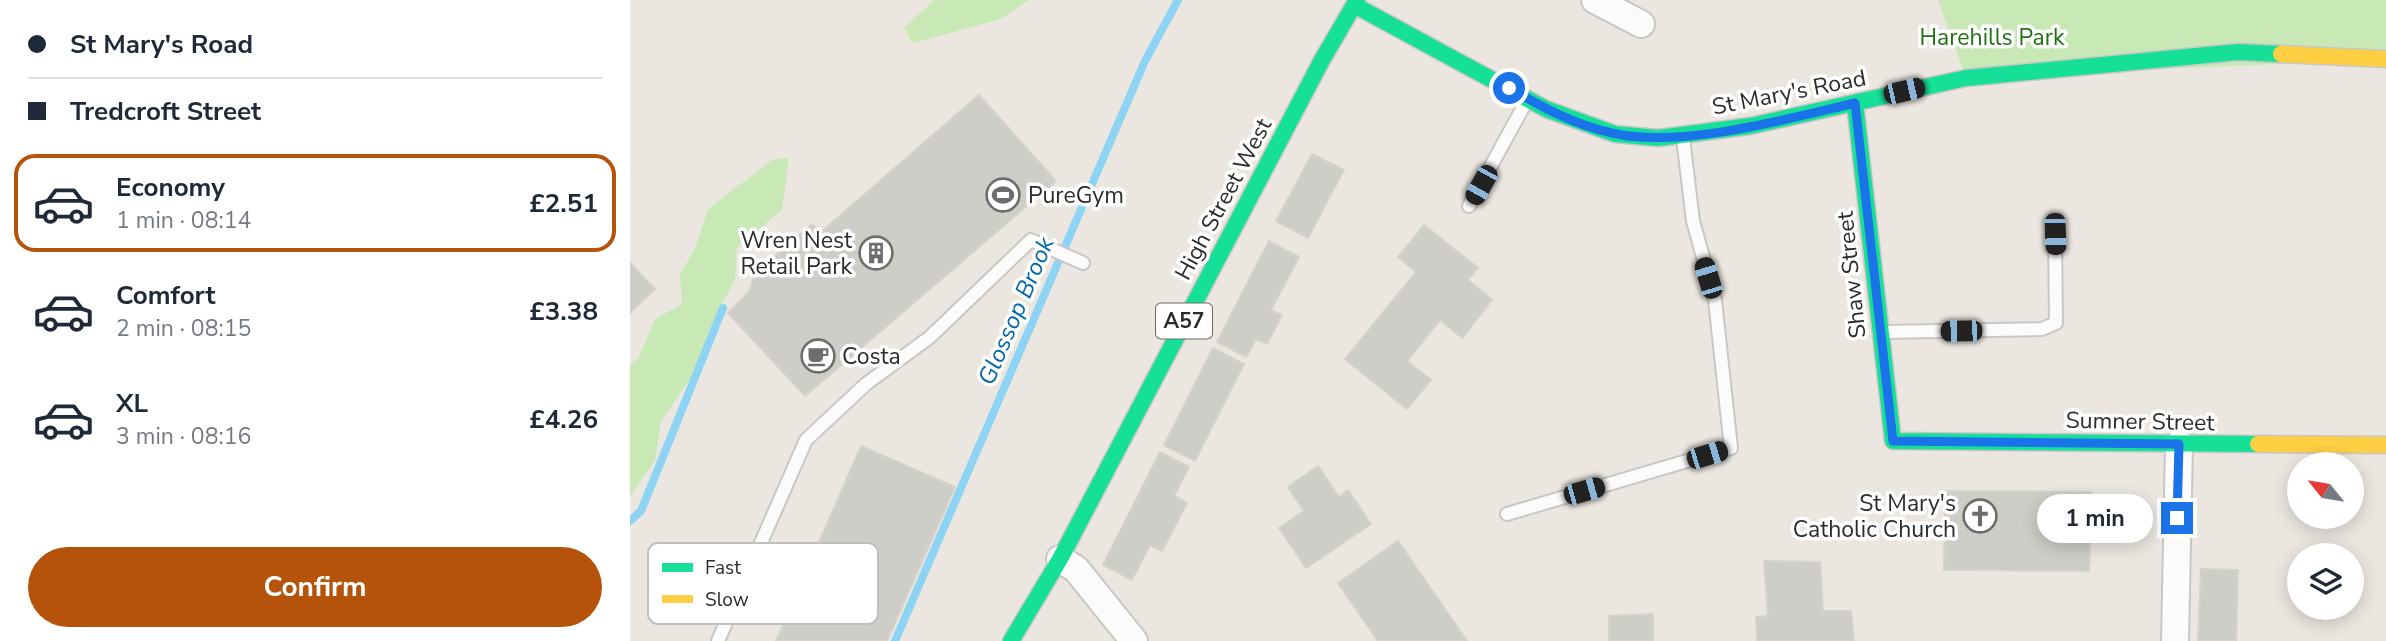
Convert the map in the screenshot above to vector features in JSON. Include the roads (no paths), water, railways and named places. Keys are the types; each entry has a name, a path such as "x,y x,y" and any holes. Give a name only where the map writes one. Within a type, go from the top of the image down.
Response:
{"street":[{"path":"1595,0 1641,24"},
{"name":"St Mary's Road","path":"1355,3 1528,99 1581,124 1615,134 1658,138 1750,127 1966,78 2238,52 2386,59"},
{"name":"High Street West","path":"1011,641 1060,559 1322,60 1355,3"},
{"name":"Shaw Street","path":"1855,103 1893,441"},
{"name":"Sumner Street","path":"1893,441 2386,445"},
{"path":"2175,641 2179,444"},
{"path":"1060,559 1076,569 1135,641"}],"lane":[{"path":"1469,206 1528,99"},
{"path":"1507,514 1731,448 1715,300 1693,221 1683,135"},
{"path":"1881,332 2042,329 2056,323 2055,234"},
{"path":"761,543 806,440 866,384 930,337 1031,240 1083,263"},
{"path":"718,641 725,624"}],"waterway":[{"name":"Glossop Brook","path":"895,641 1145,61 1178,0"},
{"path":"630,521 641,511 723,308"}],"place":[{"name":"PureGym","path":"1003,195"},
{"name":"Wren Nest Retail Park","path":"876,253"},
{"name":"Costa","path":"818,356"},
{"name":"St Mary's Catholic Church","path":"1980,516"}],"park label":[{"name":"Harehills Park","path":"1992,37"}]}
